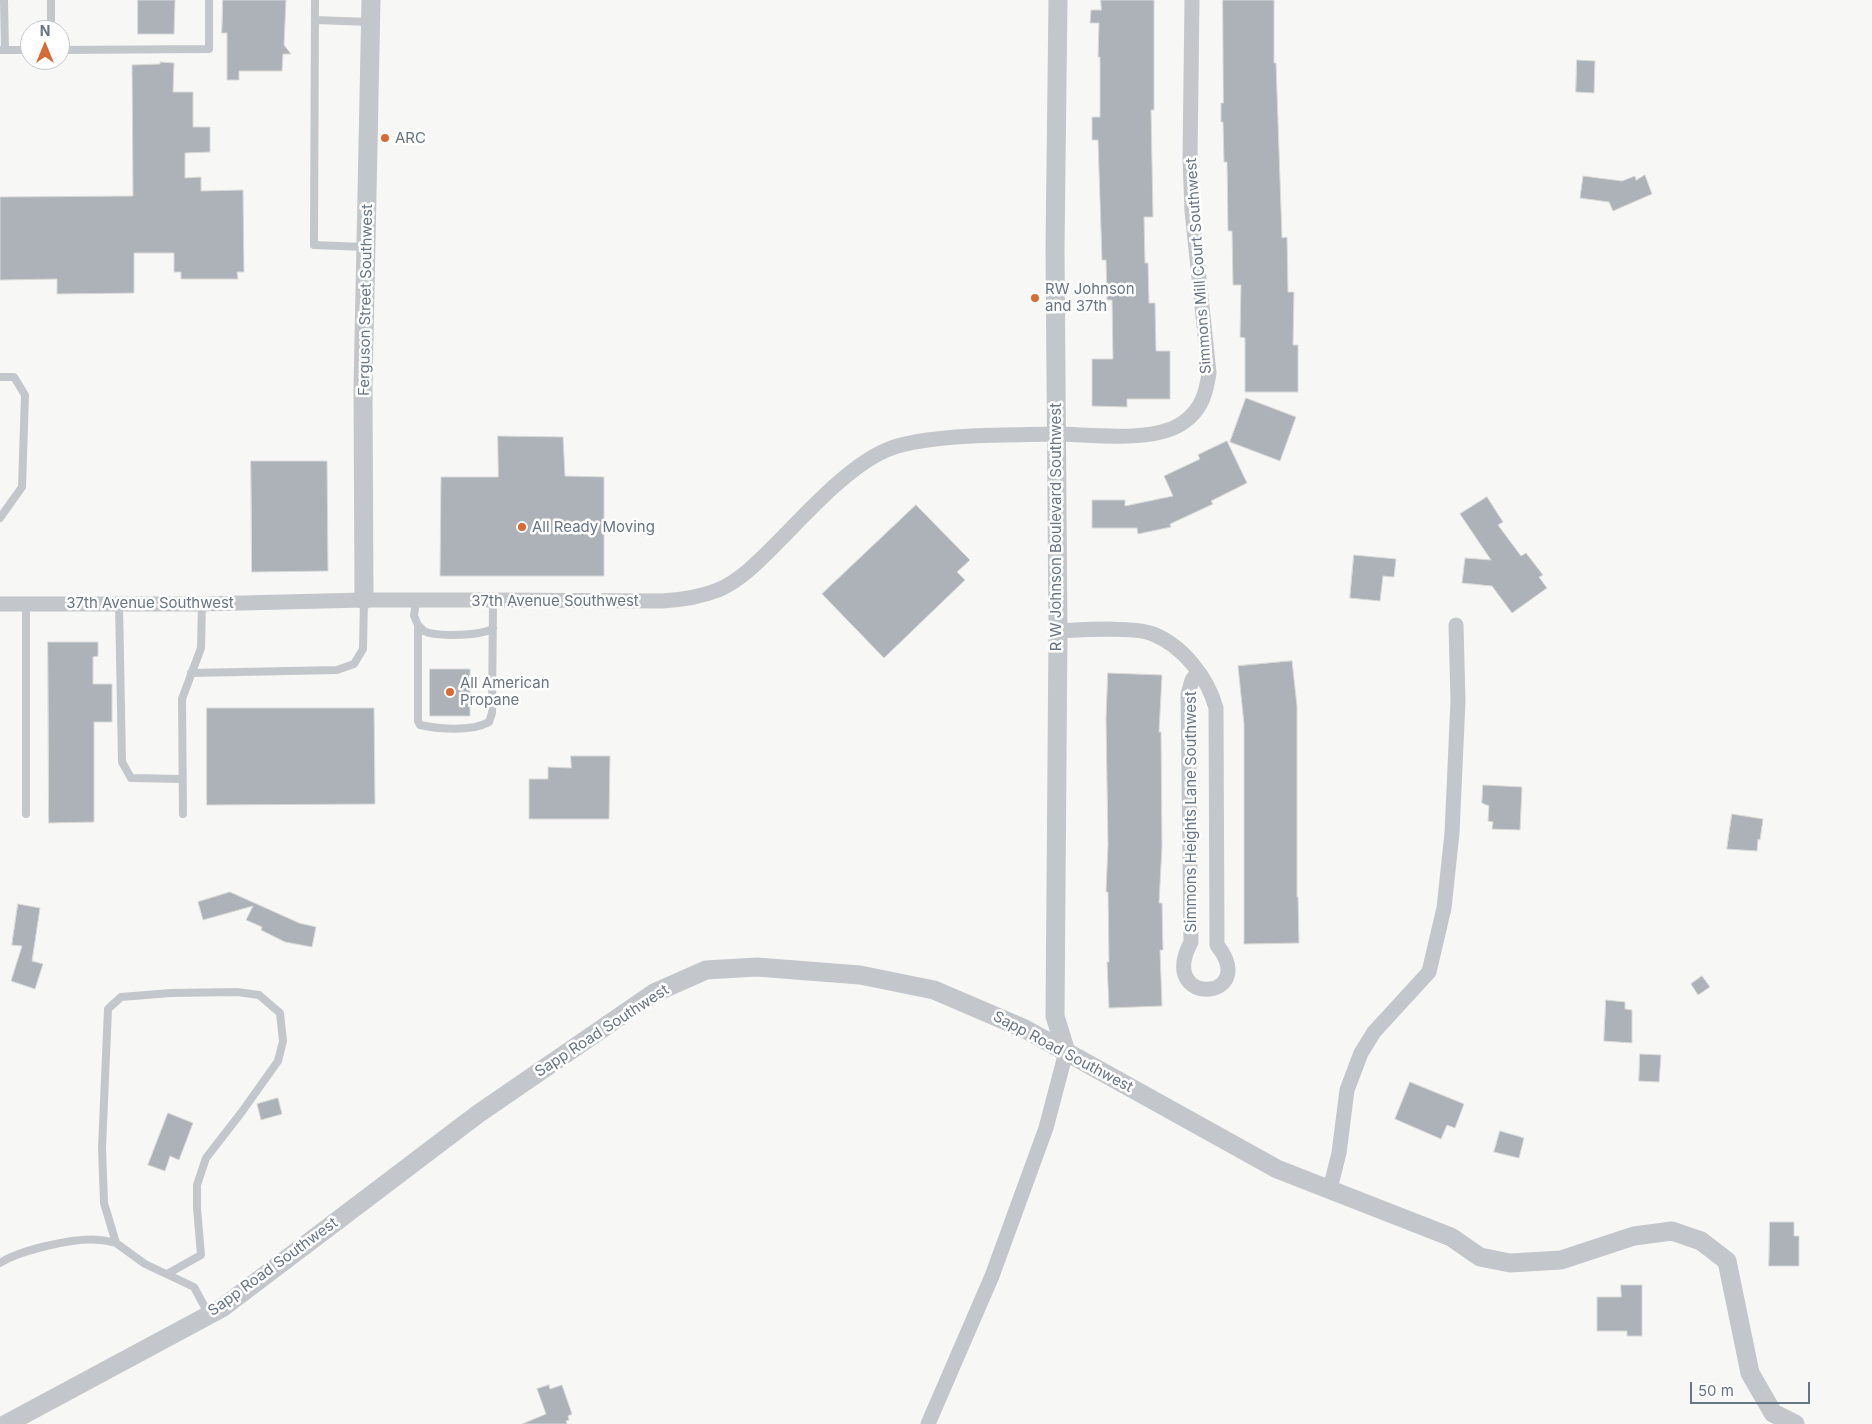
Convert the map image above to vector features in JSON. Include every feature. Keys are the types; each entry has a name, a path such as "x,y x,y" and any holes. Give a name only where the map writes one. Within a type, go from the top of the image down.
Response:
{"street":[{"name":"Ferguson Street Southwest","path":"364,600 363,388 371,0"},
{"name":"R W Johnson Boulevard Southwest","path":"1058,0 1055,249 1058,631 1055,1016 1066,1052"},
{"name":"Simmons Mill Court Southwest","path":"1055,434 1128,436 1157,433 1184,422 1197,409 1206,395 1209,373 1208,352 1192,211 1190,159 1192,0"},
{"name":"37th Avenue Southwest","path":"0,604 202,604 364,600 683,600 719,589 745,573 838,484 869,460 888,449 928,440 1055,434"},
{"path":"1330,1189 1339,1153 1347,1090 1361,1053 1374,1032 1429,972 1444,908 1452,833 1458,701 1456,625"},
{"name":"Simmons Heights Lane Southwest","path":"1058,631 1152,633 1176,649 1198,672 1206,681 1211,692 1216,708 1217,945 1225,955 1228,969 1227,978 1223,984 1211,990 1202,990 1188,981 1183,971 1184,959 1191,942 1188,694 1192,680 1198,672"},
{"name":"Sapp Road Southwest","path":"6,1424 222,1308 478,1114 654,993 706,970 757,967 860,975 934,990 1025,1029 1278,1169 1451,1237 1480,1258 1510,1263 1561,1260 1634,1236 1672,1231 1701,1241 1727,1262 1750,1373 1774,1413 1795,1424"},
{"path":"928,1424 992,1276 1046,1128 1066,1052"}],"lane":[{"path":"4,0 2,50 20,50"},
{"path":"51,0 51,20"},
{"path":"70,50 209,49 209,0"},
{"path":"315,0 314,245 367,247"},
{"path":"315,20 371,22"},
{"path":"0,377 14,377 25,395 22,487 0,518"},
{"path":"191,673 337,670 354,664 363,649 364,600"},
{"path":"418,625 418,721 420,725 438,729 481,726 488,722 492,713 494,600"},
{"path":"416,601 414,616 418,625 423,630 435,634 482,633 494,628"},
{"path":"26,604 26,814"},
{"path":"119,604 122,762 131,778 182,779"},
{"path":"183,814 182,699 202,648 202,604"},
{"path":"116,1243 104,1203 102,1148 108,1009 121,997 171,993 227,992 259,995 280,1012 283,1041 278,1061 242,1113 206,1158 197,1185 201,1254 167,1274"},
{"path":"0,1263 38,1248 72,1241 100,1239 116,1243 146,1264 194,1286 209,1315"}],"building":[{"path":"138,0 175,0 174,34 138,34"},
{"path":"223,0 286,0 284,45 291,54 283,54 282,71 239,71 239,80 227,80 227,33 222,33"},
{"path":"1101,0 1154,0 1154,110 1151,110 1153,217 1144,217 1145,263 1148,263 1149,303 1155,303 1156,351 1170,351 1170,399 1127,399 1127,407 1092,406 1092,359 1113,359 1112,300 1107,300 1106,260 1102,260 1098,140 1092,140 1092,117 1100,117 1100,57 1098,57 1099,23 1090,23 1091,10 1101,10"},
{"path":"1223,0 1274,0 1274,63 1276,63 1282,238 1287,237 1288,292 1294,292 1293,345 1298,345 1298,392 1245,392 1245,338 1240,337 1241,285 1233,285 1232,231 1228,231 1227,162 1224,162 1223,122 1221,122 1221,103 1223,103"},
{"path":"1577,60 1595,61 1594,93 1576,92"},
{"path":"160,62 174,63 173,92 193,92 193,127 210,127 210,152 185,153 185,178 201,177 201,191 243,190 244,272 237,272 238,279 181,279 181,272 174,272 174,253 134,253 134,293 57,294 57,279 0,280 0,197 133,196 132,65 160,64"},
{"path":"1645,175 1652,194 1613,211 1609,202 1580,198 1583,176 1622,181 1635,176 1636,180"},
{"path":"1246,398 1296,417 1280,461 1230,442"},
{"name":"All Ready Moving","path":"498,436 563,437 565,476 604,477 604,576 440,576 441,477 498,477"},
{"path":"1227,441 1247,483 1211,501 1213,504 1170,524 1171,527 1138,534 1137,528 1092,528 1092,500 1125,500 1125,506 1173,496 1164,476 1200,459 1198,455"},
{"path":"251,461 327,461 328,571 252,572"},
{"path":"1487,497 1503,522 1498,525 1521,556 1526,553 1543,575 1539,577 1547,588 1512,613 1492,586 1462,583 1465,558 1491,560 1460,514"},
{"path":"916,505 970,560 957,572 965,580 884,658 822,594"},
{"path":"1354,555 1396,559 1394,577 1383,576 1380,601 1350,598"},
{"path":"48,642 98,642 98,656 93,657 93,684 112,684 112,722 94,722 94,822 49,823"},
{"path":"1292,661 1297,706 1297,897 1299,943 1244,944 1244,724 1238,666"},
{"name":"All American Propane","path":"430,669 470,669 470,716 430,716"},
{"path":"1108,673 1162,675 1159,732 1161,732 1162,847 1159,903 1162,903 1163,950 1160,950 1162,1006 1109,1008 1107,962 1109,962 1108,892 1106,892 1108,845 1106,719"},
{"path":"207,708 374,708 375,804 207,805"},
{"path":"571,756 610,756 609,819 529,819 529,779 548,779 548,767 571,768"},
{"path":"1483,785 1522,787 1520,830 1492,829 1493,822 1488,821 1489,806 1482,803"},
{"path":"1732,814 1763,819 1757,851 1727,849"},
{"path":"230,892 299,923 316,927 312,947 285,942 261,930 262,927 246,920 253,906 203,920 198,902"},
{"path":"18,904 40,908 32,961 43,964 35,989 11,981 22,946 12,945"},
{"path":"1702,976 1710,987 1698,995 1691,984"},
{"path":"1606,1000 1625,1002 1625,1009 1632,1010 1632,1043 1604,1041"},
{"path":"1640,1054 1661,1055 1659,1082 1639,1081"},
{"path":"1410,1082 1464,1104 1455,1128 1447,1125 1441,1139 1395,1119"},
{"path":"278,1098 282,1114 261,1120 257,1104"},
{"path":"168,1113 193,1123 179,1160 170,1156 165,1171 148,1165"},
{"path":"1500,1131 1524,1138 1519,1158 1494,1152"},
{"path":"1770,1222 1794,1222 1794,1236 1799,1236 1799,1266 1769,1266"},
{"path":"1621,1285 1642,1285 1642,1336 1627,1336 1627,1331 1597,1331 1597,1297 1621,1297"},
{"path":"549,1385 550,1389 562,1385 572,1414 568,1416 567,1424 522,1424 546,1414 537,1389"}],"place":[{"name":"ARC","path":"385,138"},
{"name":"RW Johnson and 37th","path":"1035,298"},
{"name":"All Ready Moving","path":"522,527"},
{"name":"All American Propane","path":"450,692"}]}
